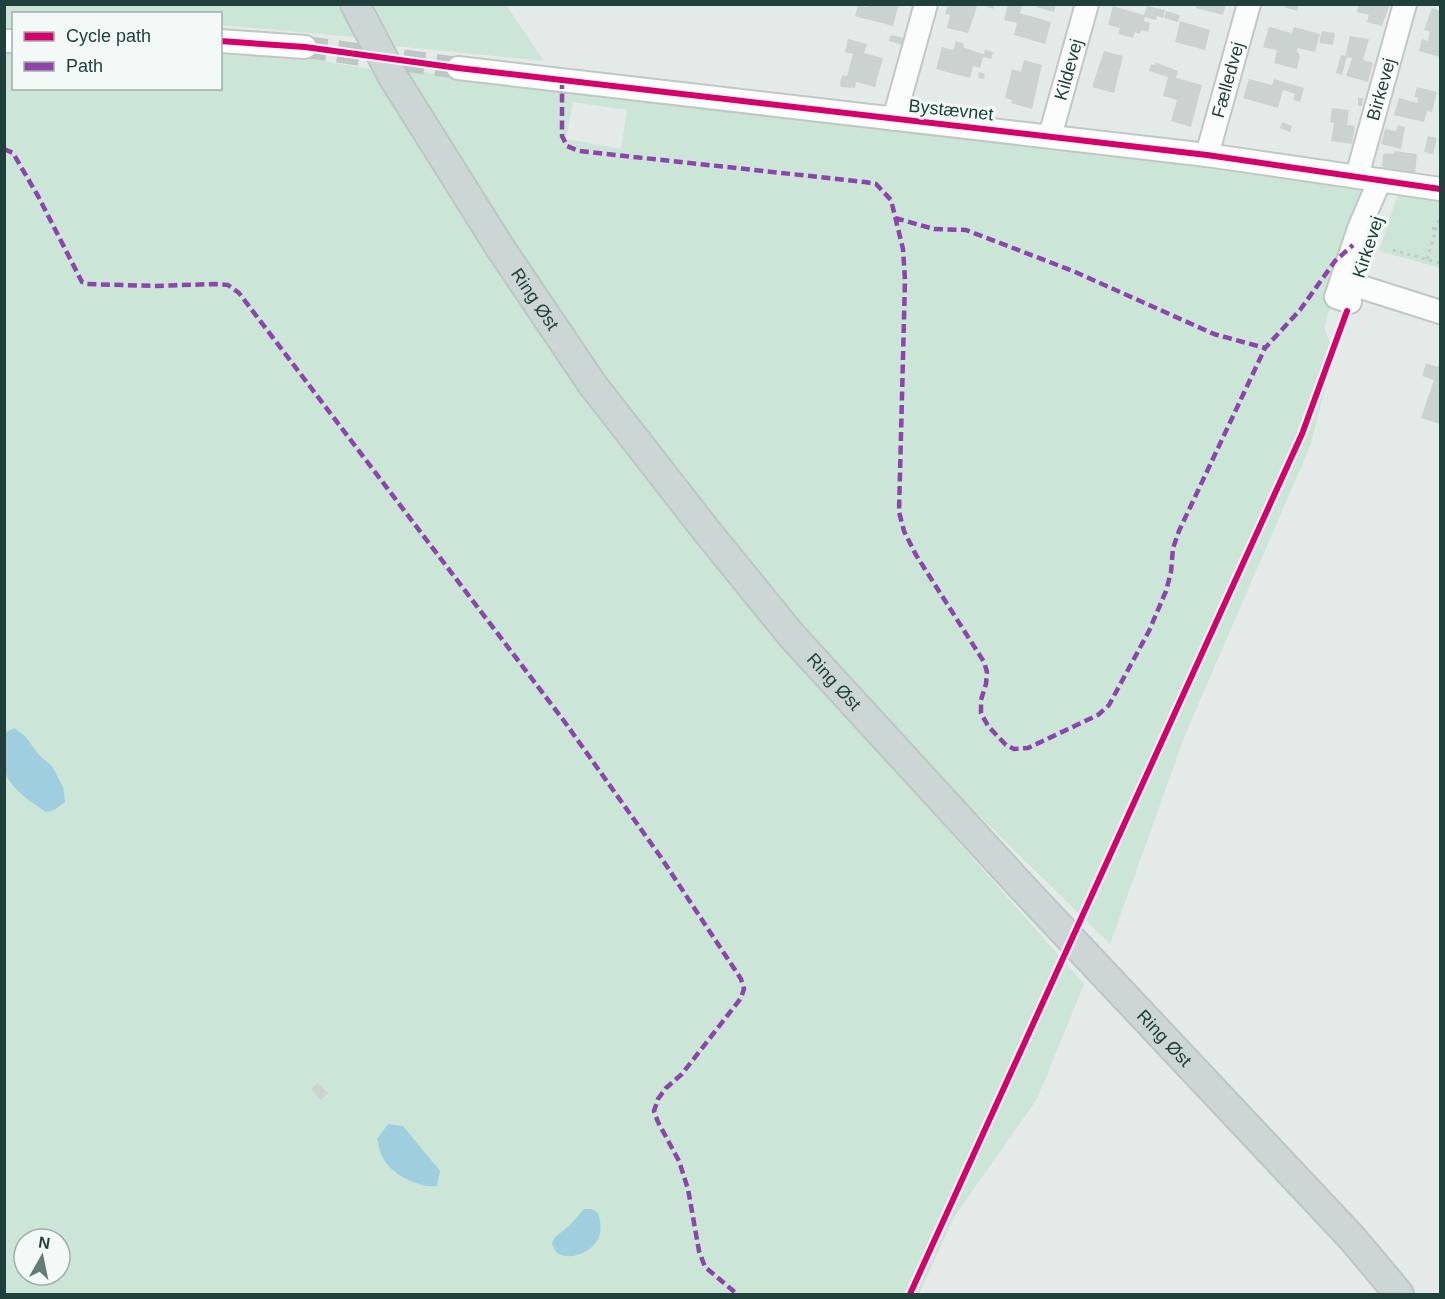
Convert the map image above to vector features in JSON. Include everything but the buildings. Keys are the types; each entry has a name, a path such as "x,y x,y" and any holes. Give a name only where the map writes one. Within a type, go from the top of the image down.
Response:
{"main road":[{"name":"Ring Øst","path":"355,4 393,77 512,266 592,384 705,529 792,636 1031,897 1352,1238 1399,1294"}],"street":[{"path":"894,119 926,4"},
{"name":"Kildevej","path":"1050,136 1087,4"},
{"name":"Fælledvej","path":"1207,155 1249,4"},
{"name":"Birkevej","path":"1357,176 1405,4"},
{"path":"222,41 305,47"},
{"name":"Bystævnet","path":"458,68 1207,155 1440,189"},
{"path":"1384,181 1360,226 1336,297 1440,312"}],"path":[{"path":"1426,259 1440,216"},
{"path":"1393,250 1440,261"}],"green space":[{"path":"338,4 355,37 222,25 222,12 12,12 12,28 5,29 5,5"},
{"path":"374,5 506,5 544,61 396,46"},
{"path":"12,48 12,90 222,90 222,49 304,58 375,70 515,298 720,572 1084,984 1037,1099 954,1217 919,1294 5,1294 4,49"},
{"path":"403,70 576,89 1374,187 1351,243 1324,327 1334,352 1311,444 1185,735 1110,944 891,729 797,631 597,381","holes":["573,102 627,110 621,149 566,139"]},
{"path":"1400,194 1440,198 1440,268 1379,251"}],"water":[{"path":"14,728 25,736 39,755 52,766 63,787 65,802 54,810 46,812 27,799 6,774 4,767 5,733"},
{"path":"388,1124 403,1126 440,1171 437,1186 414,1183 399,1175 387,1164 377,1139"},
{"path":"584,1209 591,1209 598,1213 600,1234 597,1241 581,1254 566,1256 560,1254 552,1243 555,1237 569,1226"}],"tunnel":[{"path":"305,47 458,68"}],"marked path":[{"path":"562,80 562,136 567,146 579,151 865,182 876,184 891,200 903,249 905,280 899,512 904,531 916,555 984,662 987,672 981,700 981,713 988,726 1006,745 1014,749 1028,748 1098,715 1109,705 1149,631 1166,591 1171,572 1173,548 1179,531 1265,348 1300,310 1335,261 1353,245"},
{"path":"4,149 13,153 82,282 156,286 214,284 228,285 239,293 564,721 660,856 741,979 744,989 741,998 682,1074 666,1088 658,1099 654,1111 679,1161 688,1189 699,1251 705,1267 737,1294"},
{"path":"895,218 934,229 966,230 1073,271 1214,334 1265,348"}],"cycle path":[{"path":"222,41 305,47 458,68 1207,155 1440,189"},
{"path":"910,1294 1302,434 1347,311"}]}
